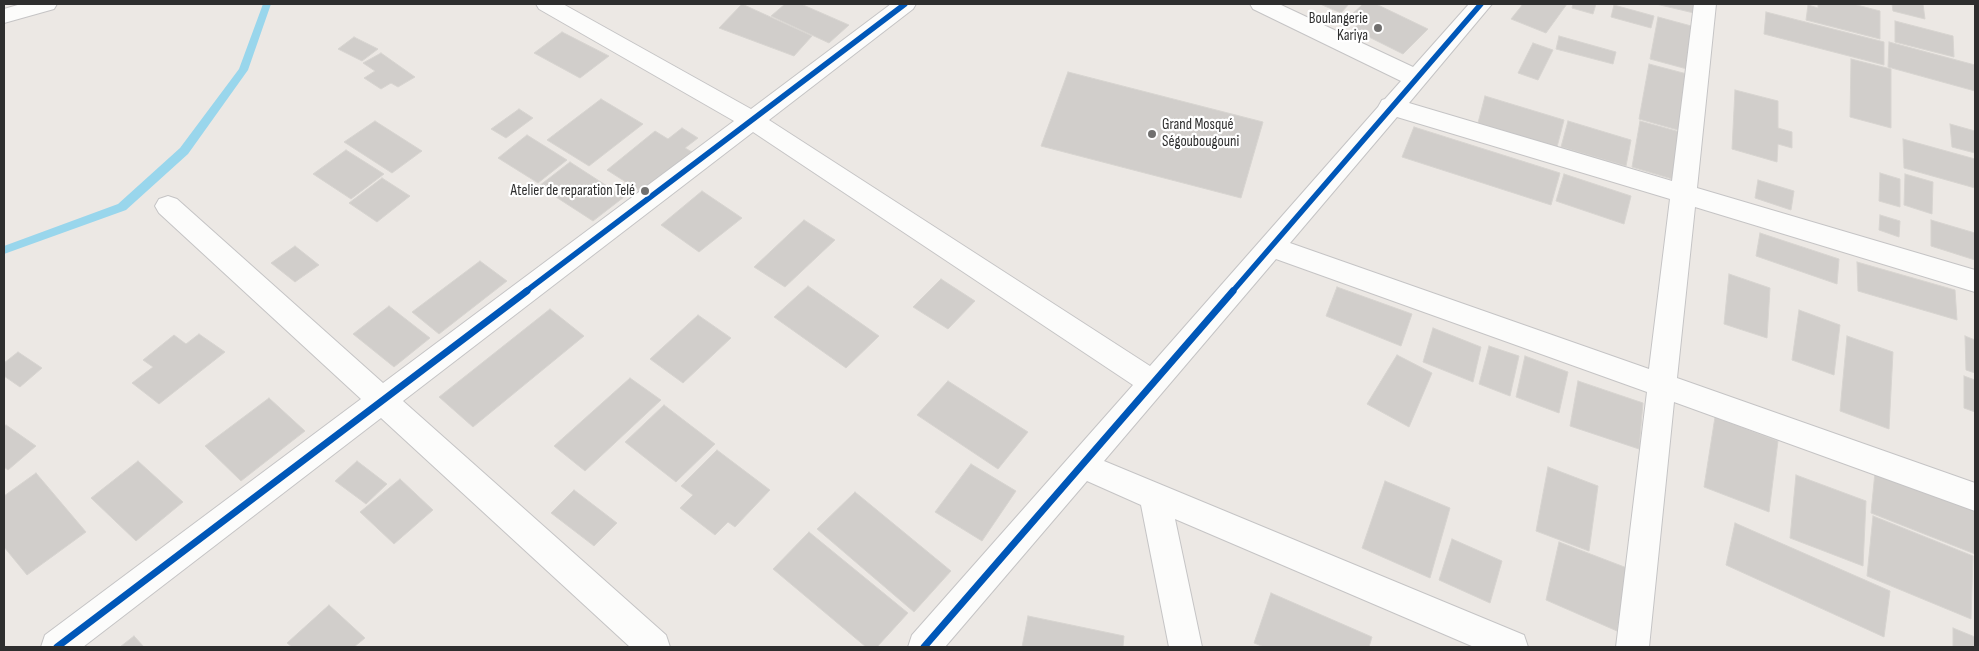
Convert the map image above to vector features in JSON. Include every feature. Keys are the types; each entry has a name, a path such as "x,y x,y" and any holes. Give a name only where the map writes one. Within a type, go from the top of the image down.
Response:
{"street":[{"path":"4,16 46,4"},
{"path":"547,4 752,120 1152,383"},
{"path":"57,647 904,4"},
{"path":"1261,4 1415,78"},
{"path":"924,647 1390,106 1481,4"},
{"path":"1632,647 1705,4"},
{"path":"1390,106 1975,281"},
{"path":"168,206 654,647"},
{"path":"1270,246 1975,497"},
{"path":"1081,465 1512,647"},
{"path":"1155,496 1185,647"}],"building":[{"path":"742,4 812,36 794,56 719,28"},
{"path":"785,4 801,4 849,25 829,43 771,16"},
{"path":"1320,4 1349,4 1341,13"},
{"path":"1363,4 1376,4 1428,29 1403,54 1353,29 1359,24 1348,18"},
{"path":"1523,4 1567,4 1546,33 1511,19"},
{"path":"1573,4 1596,4 1593,14 1572,8"},
{"path":"1656,4 1695,4 1694,13"},
{"path":"1818,4 1853,4 1880,11 1880,39 1806,20 1808,5 1818,8"},
{"path":"1892,4 1923,4 1925,19 1893,11"},
{"path":"1614,5 1654,16 1651,28 1611,17"},
{"path":"1766,12 1884,42 1884,65 1764,34"},
{"path":"1658,17 1695,27 1687,69 1650,59"},
{"path":"1895,21 1953,36 1954,57 1895,42"},
{"path":"562,32 609,56 580,78 534,53"},
{"path":"1559,36 1616,52 1613,64 1556,49"},
{"path":"354,37 378,49 362,61 338,49"},
{"path":"1889,42 1975,65 1975,91 1888,67"},
{"path":"1533,43 1553,50 1538,80 1518,73"},
{"path":"381,53 415,77 398,87 391,83 381,89 364,78 375,71 363,63"},
{"path":"1851,59 1891,69 1891,128 1850,117"},
{"path":"1649,64 1687,74 1678,130 1639,119"},
{"name":"Grand Mosqué Ségoubougouni","path":"1068,72 1263,122 1241,198 1041,146"},
{"path":"1735,90 1778,101 1778,128 1792,132 1792,148 1778,144 1777,162 1732,149"},
{"path":"1485,96 1564,120 1557,147 1478,123"},
{"path":"601,99 643,124 589,166 547,140"},
{"path":"519,109 533,118 506,138 491,129"},
{"path":"375,121 422,151 392,173 344,142"},
{"path":"1568,121 1631,140 1626,166 1561,147"},
{"path":"1640,121 1680,132 1672,179 1632,167"},
{"path":"1950,124 1975,131 1975,153 1952,147"},
{"path":"1414,127 1560,173 1551,205 1402,157"},
{"path":"682,128 698,138 685,148 692,152 643,193 607,170 655,131 668,139"},
{"path":"527,135 567,160 538,183 498,158"},
{"path":"1903,139 1975,159 1975,188 1904,168"},
{"path":"346,150 384,174 351,199 313,174"},
{"path":"570,162 624,197 593,221 539,186"},
{"path":"1880,173 1900,179 1900,207 1879,201"},
{"path":"1564,174 1631,196 1624,224 1556,201"},
{"path":"1905,174 1933,182 1932,214 1904,205"},
{"path":"382,178 410,196 377,222 349,203"},
{"path":"1758,180 1794,191 1791,210 1755,198"},
{"path":"702,191 742,218 699,252 661,225"},
{"path":"1880,215 1900,221 1899,237 1879,230"},
{"path":"804,220 835,240 785,287 754,267"},
{"path":"1931,220 1975,233 1975,260 1931,246"},
{"path":"1760,233 1839,259 1837,284 1756,256"},
{"path":"295,246 319,265 295,282 271,263"},
{"path":"480,261 507,281 439,334 412,312"},
{"path":"1857,262 1955,290 1957,320 1858,291"},
{"path":"1729,274 1770,288 1767,338 1724,324"},
{"path":"941,279 975,301 948,329 913,307"},
{"path":"808,286 879,336 846,368 774,317"},
{"path":"1337,287 1412,314 1401,346 1326,316"},
{"path":"389,306 430,338 394,367 353,334"},
{"path":"550,309 584,336 473,427 439,397"},
{"path":"1799,310 1840,325 1834,375 1792,360"},
{"path":"698,315 731,338 683,383 650,359"},
{"path":"1433,328 1481,347 1473,382 1423,362"},
{"path":"199,334 225,352 159,404 132,383 153,367 143,360 174,335 186,344"},
{"path":"1847,336 1893,352 1889,429 1840,411"},
{"path":"1965,336 1975,340 1975,373 1966,370"},
{"path":"1489,346 1519,356 1510,396 1479,384"},
{"path":"18,352 42,368 20,387 4,376 4,363"},
{"path":"1397,355 1432,373 1409,427 1367,404"},
{"path":"1525,356 1568,372 1559,413 1516,397"},
{"path":"1964,376 1975,380 1975,412 1964,408"},
{"path":"630,378 661,400 585,471 554,446"},
{"path":"948,381 1028,432 998,469 917,415"},
{"path":"1578,381 1643,403 1639,449 1570,426"},
{"path":"269,398 305,431 241,481 205,446"},
{"path":"664,405 715,444 676,482 625,442"},
{"path":"1715,417 1778,441 1769,512 1704,487"},
{"path":"6,425 36,446 8,470 4,467 4,427"},
{"path":"717,450 770,490 735,527 728,522 715,535 680,508 693,495 681,486"},
{"path":"138,461 183,502 136,541 91,498"},
{"path":"357,461 387,484 366,504 335,481"},
{"path":"971,464 1016,491 982,541 935,512"},
{"path":"1548,467 1598,486 1589,551 1536,531"},
{"path":"1875,472 1975,511 1975,554 1871,513"},
{"path":"36,473 86,532 27,575 4,547 4,496"},
{"path":"1796,475 1866,501 1863,566 1790,538"},
{"path":"400,479 433,510 394,544 360,512"},
{"path":"1385,481 1450,508 1430,578 1362,548"},
{"path":"574,490 617,523 594,546 551,513"},
{"path":"855,492 951,571 914,612 817,529"},
{"path":"1873,516 1973,556 1971,619 1867,576"},
{"path":"1735,523 1890,591 1884,637 1726,565"},
{"path":"809,532 908,613 877,647 866,647 773,569"},
{"path":"1452,539 1502,561 1490,603 1439,580"},
{"path":"1559,542 1627,568 1617,631 1546,600"},
{"path":"1271,593 1372,637 1369,647 1264,647 1254,643"},
{"path":"329,605 365,638 354,647 292,647 287,643"},
{"path":"1028,616 1124,636 1123,647 1022,647"},
{"path":"1953,628 1975,637 1975,647 1953,647"},
{"path":"134,636 144,647 120,647"}],"waterway":[{"path":"4,250 122,207 184,151 243,70 267,4"}],"cycle path":[{"path":"57,647 905,4"},
{"path":"924,647 1481,4"}],"place":[{"name":"Boulangerie Kariya","path":"1378,28"},
{"name":"Grand Mosqué Ségoubougouni","path":"1152,134"},
{"name":"Atelier de reparation Telé","path":"645,191"}]}
